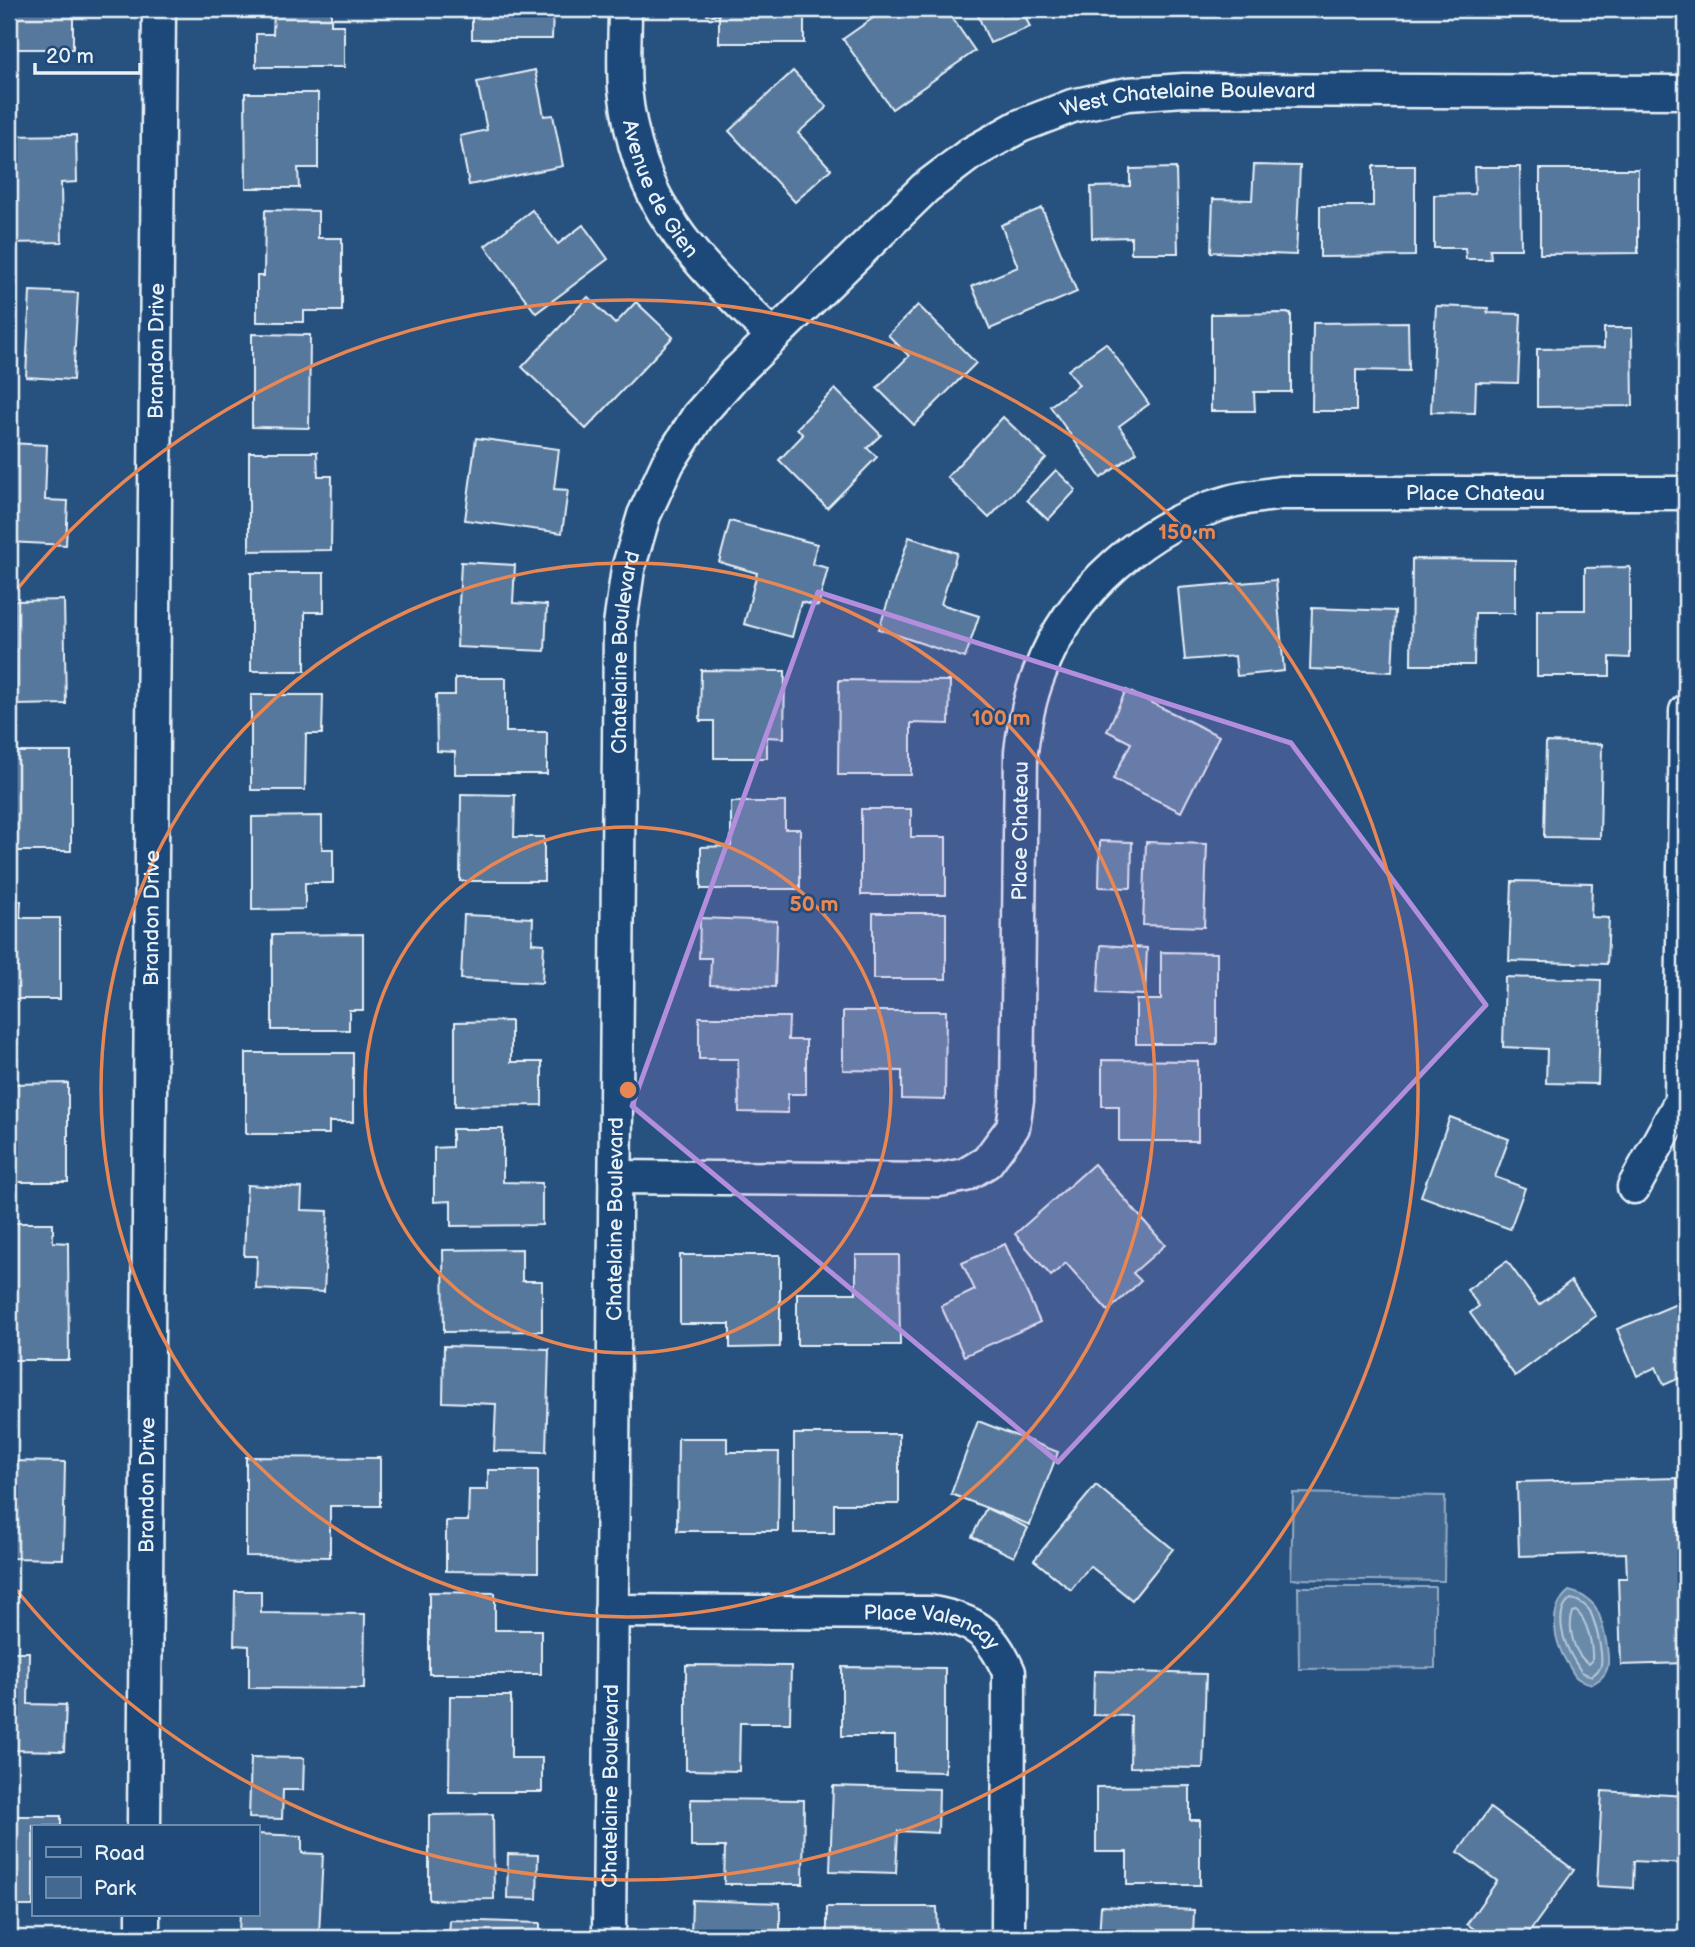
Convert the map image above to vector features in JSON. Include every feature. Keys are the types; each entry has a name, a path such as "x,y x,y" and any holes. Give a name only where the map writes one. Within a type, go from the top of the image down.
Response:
{"street":[{"name":"Brandon Drive","path":"144,1825 159,9"},
{"name":"Avenue de Gien","path":"625,9 625,88 633,136 649,182 672,225 702,263 773,336"},
{"name":"West Chatelaine Boulevard","path":"773,336 925,188 970,154 1020,126 1072,106 1128,94 1184,90 1686,92"},
{"name":"Chatelaine Boulevard","path":"608,1938 620,625 628,569 644,515 667,463 698,416 773,336"},
{"name":"Place Chateau","path":"615,1177 939,1180 964,1175 987,1162 1013,1127 1017,1100 1021,752 1025,722 1038,676 1048,653 1075,607 1108,571 1145,540 1187,517 1233,501 1280,494 1686,493"},
{"path":"1634,1187 1681,1101 1686,710"},
{"name":"Place Valencay","path":"611,1611 932,1613 958,1618 981,1630 998,1649 1009,1672 1008,1938"},
{"path":"143,1916 143,1938"}],"highlighted area":[{"path":"818,592 1291,743 1486,1005 1058,1462 632,1106"}],"green space":[{"path":"1293,1493 1445,1496 1444,1581 1291,1579"},
{"path":"1298,1587 1435,1587 1435,1668 1299,1669"}],"water":[{"path":"1569,1591 1593,1604 1605,1635 1607,1669 1601,1678 1592,1684 1575,1676 1562,1654 1556,1635 1555,1616 1562,1598"}],"building":[{"path":"14,9 73,9 73,49 14,49"},
{"path":"249,9 331,9 331,25 344,25 344,67 256,67 256,34 273,34 274,10"},
{"path":"472,9 553,9 552,39 472,39"},
{"path":"707,9 804,9 804,43 719,43 719,15 707,15"},
{"path":"886,9 946,9 975,51 892,109 843,39"},
{"path":"975,9 1022,9 1030,27 990,43"},
{"path":"1089,9 1126,9 1090,16"},
{"path":"535,70 544,116 553,115 563,166 469,185 460,136 487,130 477,82"},
{"path":"793,71 827,107 798,133 831,169 795,202 729,131"},
{"path":"245,93 318,93 318,168 298,168 299,188 246,188"},
{"path":"76,135 77,182 61,183 62,242 9,243 9,136"},
{"path":"1254,165 1300,166 1296,255 1211,252 1213,199 1252,200"},
{"path":"1373,166 1415,166 1415,256 1320,257 1320,206 1373,206"},
{"path":"1474,167 1520,167 1521,249 1490,249 1491,259 1466,259 1465,248 1434,248 1434,195 1475,194"},
{"path":"1176,168 1178,253 1131,253 1131,237 1092,238 1091,187 1130,186 1130,169"},
{"path":"1540,169 1638,169 1638,253 1540,254"},
{"path":"1042,208 1077,292 990,329 972,286 1018,267 1001,225"},
{"path":"265,210 318,211 318,238 342,238 342,311 304,311 304,322 257,322 257,276 264,276"},
{"path":"532,210 558,244 583,225 608,259 536,313 485,246"},
{"path":"30,291 78,293 73,380 26,377"},
{"path":"588,297 615,324 636,302 673,337 586,429 522,367"},
{"path":"918,305 976,363 914,425 877,388 909,356 888,335"},
{"path":"1436,306 1488,308 1487,313 1521,314 1518,383 1476,382 1475,413 1431,412"},
{"path":"1291,313 1291,392 1254,392 1255,411 1211,411 1211,314"},
{"path":"1408,322 1409,371 1356,370 1356,411 1312,411 1313,323"},
{"path":"1604,328 1632,328 1633,406 1537,407 1537,349 1604,348"},
{"path":"252,334 310,335 309,428 252,427"},
{"path":"1106,343 1149,404 1119,426 1137,452 1101,478 1050,406 1079,385 1068,370"},
{"path":"835,389 881,435 867,448 877,457 827,508 779,460 803,435 797,428"},
{"path":"1003,417 1046,458 989,518 947,477"},
{"path":"476,438 559,449 554,489 568,490 562,533 465,520"},
{"path":"9,443 47,445 45,500 68,501 66,545 9,542"},
{"path":"249,452 317,452 318,476 332,476 331,550 249,551"},
{"path":"1056,470 1076,490 1048,520 1027,500"},
{"path":"730,521 817,544 812,564 828,568 818,606 801,602 792,637 744,624 757,573 719,562"},
{"path":"909,537 957,553 941,604 979,616 965,658 879,629"},
{"path":"1412,559 1515,560 1515,613 1475,613 1474,665 1411,665"},
{"path":"461,562 515,565 513,603 547,605 545,651 457,647"},
{"path":"1630,567 1630,658 1610,657 1610,676 1537,676 1537,610 1585,610 1585,568"},
{"path":"251,573 324,573 324,612 305,612 305,671 251,671"},
{"path":"1276,580 1284,671 1237,676 1235,656 1185,660 1178,588"},
{"path":"64,600 66,704 16,705 15,601"},
{"path":"1312,608 1395,611 1392,672 1310,669"},
{"path":"701,670 785,671 784,738 767,737 767,758 714,758 714,721 700,721"},
{"path":"455,678 506,678 506,732 547,732 547,774 455,774 455,752 437,751 436,695 455,695"},
{"path":"839,680 950,681 949,724 911,723 911,775 838,775"},
{"path":"1126,690 1219,736 1181,812 1113,779 1131,743 1107,731"},
{"path":"251,695 323,695 322,734 306,734 305,790 251,790"},
{"path":"1546,742 1602,744 1600,838 1544,837"},
{"path":"9,752 71,752 71,851 9,851"},
{"path":"461,794 515,795 514,837 544,837 544,881 460,881"},
{"path":"731,802 785,802 785,829 800,829 800,889 701,889 701,847 731,846"},
{"path":"861,809 911,809 911,837 946,837 946,895 861,895"},
{"path":"322,816 322,849 333,849 333,883 305,883 305,909 252,910 252,817"},
{"path":"1100,841 1132,842 1131,888 1099,887"},
{"path":"1146,842 1207,844 1204,927 1143,925"},
{"path":"1512,881 1592,883 1591,917 1609,918 1607,964 1509,961"},
{"path":"9,901 21,901 20,918 60,918 60,999 9,999"},
{"path":"873,913 946,913 946,979 873,979"},
{"path":"464,915 533,918 532,943 544,944 542,983 461,979"},
{"path":"700,918 777,921 775,987 710,985 711,958 699,958"},
{"path":"363,934 363,1010 349,1010 349,1030 272,1030 272,935"},
{"path":"1101,945 1147,948 1145,995 1098,993"},
{"path":"1161,952 1217,953 1217,1044 1136,1044 1136,1000 1161,1000"},
{"path":"1505,977 1601,980 1598,1084 1546,1083 1547,1049 1503,1047"},
{"path":"843,1011 946,1011 945,1100 902,1099 902,1071 843,1070"},
{"path":"699,1017 789,1017 788,1040 806,1040 806,1094 788,1094 788,1113 739,1112 738,1059 699,1059"},
{"path":"511,1021 511,1062 542,1062 542,1105 455,1106 455,1022"},
{"path":"246,1053 353,1053 353,1122 329,1122 329,1134 246,1134"},
{"path":"1102,1060 1198,1061 1198,1141 1119,1141 1119,1106 1102,1106"},
{"path":"68,1083 68,1182 13,1182 13,1147 9,1147 9,1084"},
{"path":"1450,1117 1509,1139 1495,1177 1525,1188 1510,1229 1421,1196"},
{"path":"452,1129 503,1129 503,1182 542,1183 542,1225 451,1226 451,1201 434,1202 434,1148 452,1147"},
{"path":"1094,1164 1165,1245 1133,1273 1141,1281 1108,1311 1066,1263 1051,1276 1015,1234"},
{"path":"247,1185 302,1188 301,1210 328,1211 324,1292 256,1289 257,1256 244,1256"},
{"path":"9,1223 53,1223 53,1242 68,1243 69,1360 9,1360"},
{"path":"1005,1244 1040,1322 964,1356 941,1306 975,1290 962,1263"},
{"path":"522,1249 522,1281 542,1281 542,1331 444,1332 443,1250"},
{"path":"680,1255 780,1255 780,1347 730,1348 730,1324 680,1324"},
{"path":"856,1255 899,1255 900,1345 797,1345 797,1293 856,1293"},
{"path":"1507,1261 1539,1305 1571,1281 1596,1316 1515,1376 1470,1313 1479,1306 1467,1290"},
{"path":"1686,1300 1686,1375 1664,1385 1656,1367 1637,1376 1617,1329"},
{"path":"444,1346 549,1349 546,1452 494,1451 496,1404 443,1402"},
{"path":"978,1421 1058,1452 1030,1525 951,1494"},
{"path":"794,1434 899,1434 899,1504 834,1504 834,1533 794,1533"},
{"path":"678,1438 727,1438 727,1452 779,1452 778,1531 677,1531"},
{"path":"246,1457 380,1458 380,1506 330,1506 330,1557 246,1556"},
{"path":"9,1461 65,1462 63,1559 9,1558"},
{"path":"488,1470 538,1470 538,1572 446,1571 446,1521 468,1521 469,1490 488,1490"},
{"path":"1677,1478 1678,1555 1686,1555 1686,1592 1679,1592 1680,1624 1686,1624 1686,1663 1621,1665 1618,1578 1627,1578 1626,1553 1519,1556 1517,1482"},
{"path":"1096,1485 1173,1549 1132,1600 1090,1566 1071,1590 1034,1560"},
{"path":"986,1508 1028,1528 1014,1557 972,1537"},
{"path":"235,1591 261,1591 261,1613 365,1614 364,1689 249,1688 249,1646 234,1645"},
{"path":"429,1592 495,1593 495,1630 541,1630 541,1674 429,1674"},
{"path":"9,1652 29,1652 28,1704 66,1705 64,1751 9,1750"},
{"path":"686,1665 791,1666 790,1723 740,1723 739,1771 686,1770"},
{"path":"842,1667 945,1668 945,1772 895,1771 895,1736 842,1736"},
{"path":"1094,1671 1206,1674 1203,1768 1130,1767 1131,1716 1093,1715"},
{"path":"450,1696 511,1696 511,1758 542,1758 542,1792 449,1792"},
{"path":"251,1757 304,1758 303,1790 283,1790 282,1819 249,1818"},
{"path":"833,1786 939,1789 938,1833 898,1831 896,1873 830,1871"},
{"path":"1190,1786 1190,1820 1200,1820 1200,1885 1127,1885 1127,1852 1096,1852 1096,1787"},
{"path":"1602,1791 1686,1796 1686,1864 1634,1861 1633,1888 1597,1886"},
{"path":"691,1799 804,1800 803,1884 724,1884 725,1847 691,1847"},
{"path":"1490,1808 1574,1870 1525,1938 1487,1938 1467,1924 1497,1881 1458,1852"},
{"path":"493,1814 494,1899 429,1900 429,1815"},
{"path":"9,1816 61,1816 61,1825 32,1825 32,1906 9,1906"},
{"path":"259,1834 302,1836 302,1853 323,1854 319,1934 239,1931 240,1916 259,1916"},
{"path":"508,1854 538,1855 537,1899 507,1898"},
{"path":"692,1900 780,1903 780,1929 801,1929 800,1938 691,1938"},
{"path":"1101,1906 1194,1910 1193,1938 1099,1938"},
{"path":"827,1907 937,1907 938,1938 827,1938"},
{"path":"450,1920 540,1923 540,1938 449,1938"}]}
